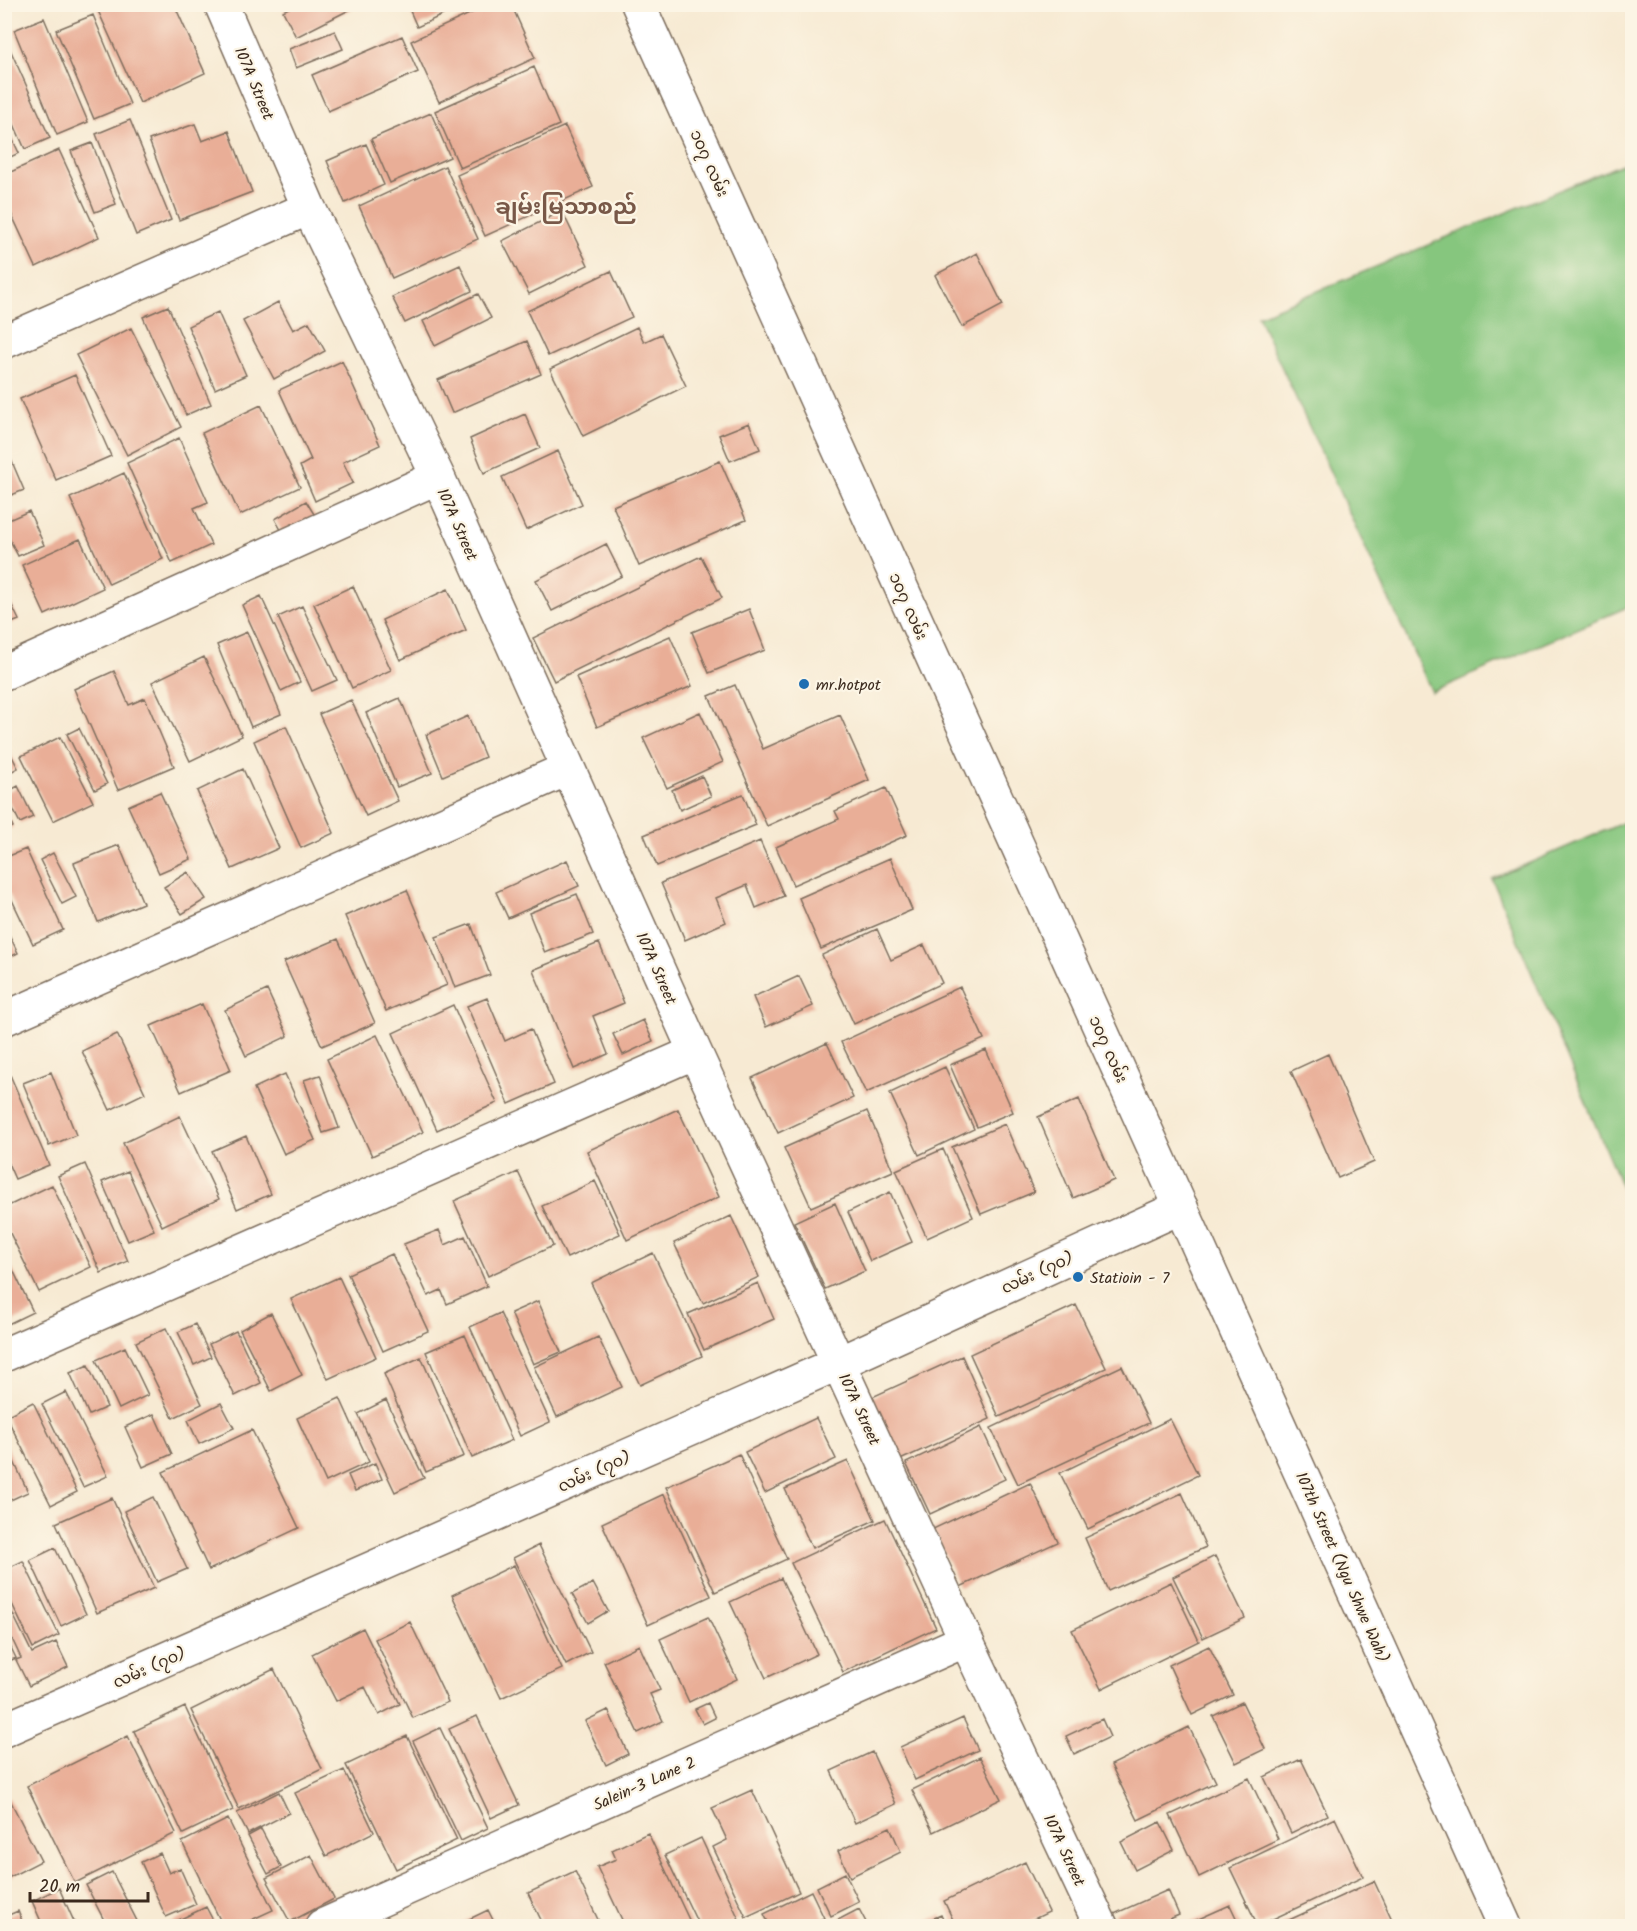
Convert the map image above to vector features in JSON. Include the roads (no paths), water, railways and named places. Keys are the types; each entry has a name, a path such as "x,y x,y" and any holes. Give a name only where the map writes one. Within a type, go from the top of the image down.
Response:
{"street":[{"name":"107A Street","path":"221,4 309,208 438,477 695,1052 1097,1925"},
{"name":"၁၀၇ လမ်း","path":"638,4 1180,1207"},
{"path":"4,342 309,208"},
{"path":"4,672 438,477"},
{"path":"4,1019 567,769"},
{"path":"4,1355 695,1052"},
{"name":"လမ်း (၇၀)","path":"4,1730 839,1364 1180,1207"},
{"name":"107th Street (Ngu Shwe Wah)","path":"1180,1207 1505,1926"},
{"name":"Salein-3 Lane 2","path":"322,1926 966,1640"}],"place":[{"name":"mr.hotpot","path":"804,684"},
{"name":"Statioin - 7","path":"1078,1277"}],"district":[{"name":"ချမ်းမြသာစည်","path":"566,206"}]}
